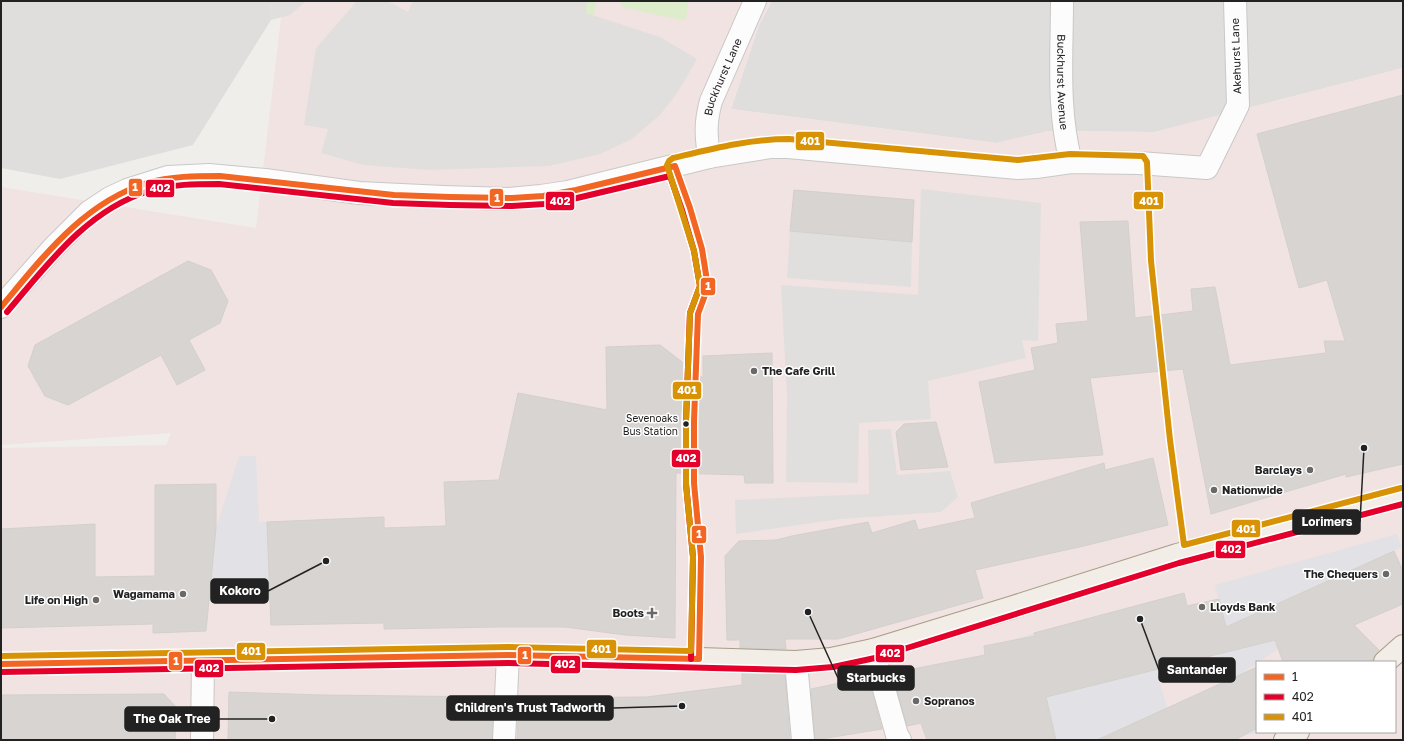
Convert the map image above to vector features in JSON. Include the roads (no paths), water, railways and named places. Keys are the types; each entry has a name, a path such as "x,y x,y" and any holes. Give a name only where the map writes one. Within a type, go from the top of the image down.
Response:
{"main road":[{"path":"1,664 508,655 796,662 831,659 873,650 1006,610 1177,555 1403,496"},
{"path":"1386,661 1403,646"},
{"path":"1285,740 1296,733"}],"street":[{"name":"Buckhurst Lane","path":"709,157 706,136 707,117 711,101 755,1"},
{"name":"Buckhurst Avenue","path":"1062,1 1062,112 1065,141 1071,162"},
{"name":"Akehurst Lane","path":"1,308 54,247 90,212 110,198 127,190 168,177 209,174 366,193 509,199 568,192 709,157 771,147 788,147 1005,167 1036,167 1068,164 1071,162 1138,163 1207,168 1238,105 1235,1"},
{"path":"873,650 897,735 900,740"},
{"path":"504,740 508,655"},
{"path":"202,740 203,660"},
{"path":"796,662 803,740"}],"place":[{"name":"The Cafe Grill","path":"754,371"},
{"name":"Sevenoaks Bus Station","path":"686,424"},
{"name":"Lorimers","path":"1364,448"},
{"name":"Barclays","path":"1310,470"},
{"name":"Nationwide","path":"1214,490"},
{"name":"Kokoro","path":"326,561"},
{"name":"The Chequers","path":"1386,574"},
{"name":"Wagamama","path":"183,594"},
{"name":"Life on High","path":"96,600"},
{"name":"Lloyds Bank","path":"1202,607"},
{"name":"Starbucks","path":"808,612"},
{"name":"Boots","path":"652,613"},
{"name":"Santander","path":"1140,619"},
{"name":"Sopranos","path":"916,701"},
{"name":"Children's Trust Tadworth","path":"682,706"},
{"name":"The Oak Tree","path":"272,719"}]}
